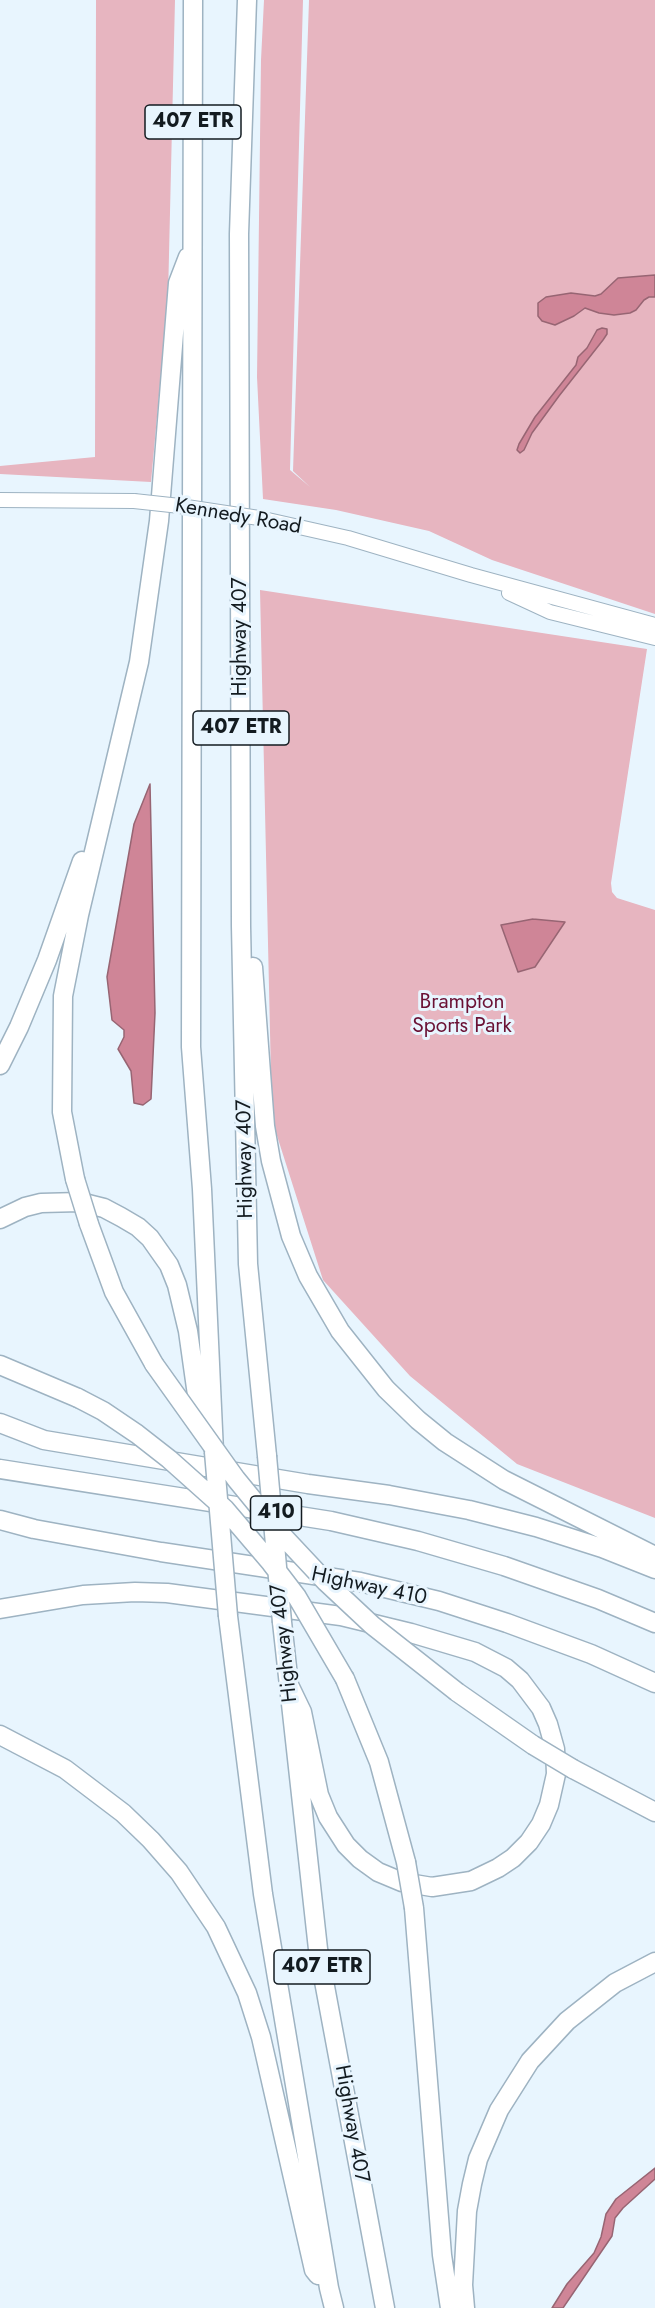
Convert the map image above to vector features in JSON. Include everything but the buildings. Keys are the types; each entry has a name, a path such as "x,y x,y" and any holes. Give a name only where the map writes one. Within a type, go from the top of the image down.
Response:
{"highway":[{"name":"Highway 407","path":"193,0 191,1047 202,1189 214,1452 228,1616 263,1894 334,2308"},
{"name":"Highway 407","path":"247,0 240,234 241,926 248,1264 282,1622 318,1949 385,2308"},
{"path":"193,244 178,283 159,521 139,662 79,915 63,996 62,1112 75,1179 88,1224 114,1292 154,1364 222,1460 281,1534 326,1582 372,1625 457,1692 533,1745 655,1812"},
{"path":"0,1065 30,1000 94,825 106,804"},
{"path":"241,926 252,946 265,1126 281,1203 291,1236 308,1276 340,1331 386,1389 445,1442 504,1480 655,1556"},
{"path":"0,1219 25,1207 41,1203 80,1202 104,1208 121,1216 150,1238 168,1265 177,1285 188,1331 197,1395 213,1426"},
{"path":"0,1365 103,1411 169,1459 208,1493 243,1528 297,1597 345,1679 379,1762 406,1862 414,1908 442,2255 450,2308"},
{"path":"0,1423 44,1440 469,1510 591,1544 655,1569"},
{"path":"0,1460 33,1473"},
{"name":"410","path":"0,1468 331,1521 418,1541 504,1566 598,1599 655,1623"},
{"name":"Highway 410","path":"0,1520 34,1529 161,1552 360,1581 439,1601 507,1623 591,1654 655,1683"},
{"path":"0,1529 34,1529"},
{"path":"0,1609 83,1595 167,1593 341,1616 475,1652 506,1668 520,1680 536,1700 548,1724 555,1749 556,1774 549,1805 541,1824 529,1842 513,1858 471,1881 432,1887 402,1882 378,1872 346,1845 328,1817 319,1795 302,1712 289,1685"},
{"path":"0,1735 65,1769 123,1813 179,1872 216,1927 247,1993 261,2037 314,2270 329,2288"},
{"path":"465,2308 463,2284 467,2211 478,2158 499,2110 530,2061 567,2020 615,1983 655,1962"}],"main road":[{"name":"Kennedy Road","path":"0,500 134,501 259,518 348,538 471,575 655,625"},
{"name":"Kennedy Road","path":"471,575 550,612 655,638"}],"green space":[{"path":"96,0 175,0 168,297 151,482 0,474 0,466 95,457"},
{"path":"264,0 303,0 290,470 310,487 293,471 309,0 655,0 655,614 492,560 429,531 336,510 263,499 257,377 261,60"},
{"name":"Brampton Sports Park","path":"260,590 647,649 611,883 612,892 617,898 655,910 655,1518 517,1464 410,1376 323,1280 272,1120"}],"shaded area":[{"path":"655,275 655,297 644,300 636,310 630,313 614,315 585,308 555,325 542,321 538,316 538,303 546,297 571,293 595,296 601,294 618,278"},
{"path":"607,329 607,334 559,396 520,453 517,450 519,444 535,417 576,365 578,357 587,348 597,330"},
{"path":"150,784 155,1013 151,1099 143,1105 134,1103 131,1071 118,1049 124,1037 124,1030 112,1020 107,977 134,824"},
{"path":"533,919 565,922 535,967 518,972 501,925"},
{"path":"655,2168 655,2179 615,2218 612,2236 563,2308 552,2308 567,2284 594,2253 601,2237 606,2214 616,2199"}]}
